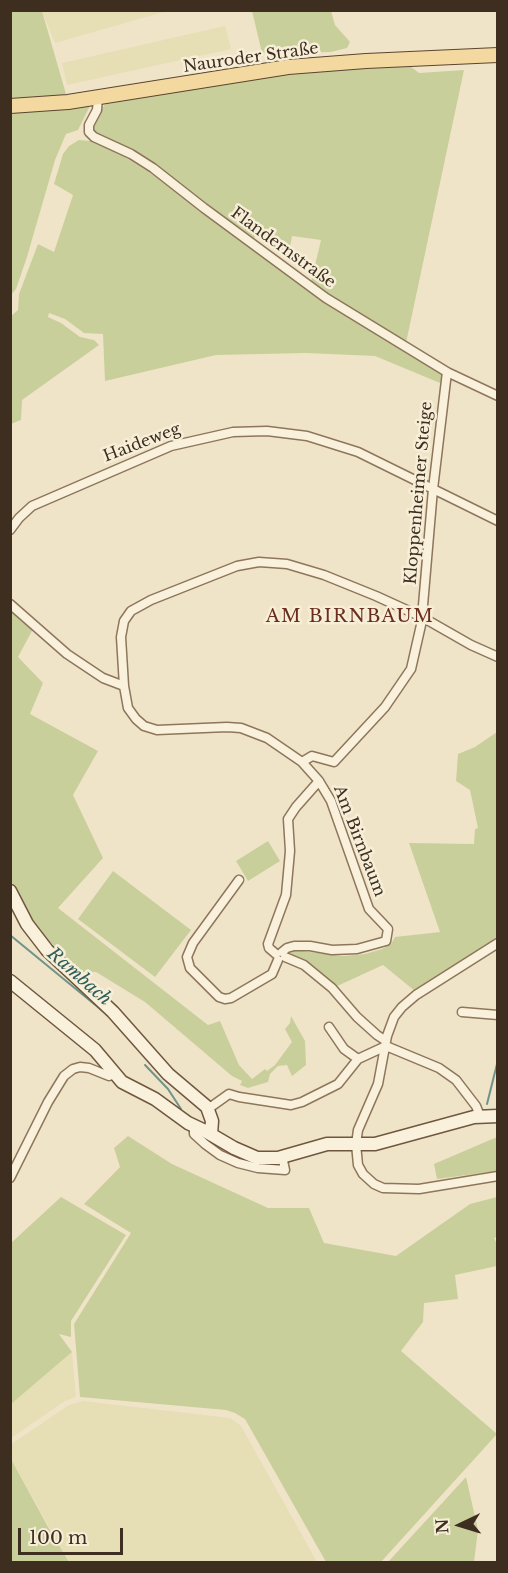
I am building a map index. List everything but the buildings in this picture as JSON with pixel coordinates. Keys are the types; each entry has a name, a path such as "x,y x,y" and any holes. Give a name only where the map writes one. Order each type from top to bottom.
{"main road":[{"name":"Nauroder Straße","path":"10,105 59,103 98,98 288,67 357,61 498,55"},
{"path":"10,891 27,924 39,941 123,1022 168,1074 208,1109 212,1121 211,1134"},
{"path":"10,981 95,1050 114,1074 126,1084 154,1099 194,1126 257,1158 268,1159 282,1156 321,1144 375,1144 480,1116 498,1116"}],"street":[{"name":"Flandernstraße","path":"98,98 97,110 89,125 89,132 94,137 131,154 326,298 447,372 498,396"},
{"name":"Kloppenheimer Steige","path":"302,762 312,756 334,762 385,707 411,669 422,621 433,489 447,372"},
{"name":"Haideweg","path":"10,530 32,506 48,497 171,446 233,432 267,431 307,436 358,452 498,521"},
{"name":"Am Birnbaum","path":"280,956 287,948 294,946 310,946 332,951 357,949 386,941 388,934 386,926 369,909 331,801 319,781 302,762 267,738 241,728 157,730 144,726 136,719 128,708 124,686 122,637 124,621 131,611 151,600 237,566 259,562 287,564 324,575 498,657"},
{"path":"10,604 67,654 103,678 124,686"},
{"path":"319,781 288,819 290,851 286,895 268,944 269,948 280,956 304,965 323,980 386,1044 440,1068 456,1080 476,1106 480,1116"},
{"path":"239,880 193,943 187,957 190,968 219,997 225,999 231,998 272,974 280,956"},
{"path":"498,943 407,1003 394,1017 378,1084 358,1130 356,1144 358,1165 363,1174 374,1184 383,1188 419,1189 498,1176"},
{"path":"462,1012 498,1015"},
{"path":"329,1027 344,1049 358,1059"},
{"path":"208,1109 229,1094 291,1105 302,1102 338,1084 358,1059 386,1044"},
{"path":"10,1178 48,1102 67,1073 83,1067 109,1076 114,1074"},
{"path":"194,1126 194,1134 205,1144 220,1155 238,1163 258,1168 285,1170 282,1156"}],"shaded area":[{"path":"42,11 167,11 55,43"},
{"path":"225,26 231,49 67,85 62,63"},
{"path":"72,1352 76,1397 65,1401 11,1438 10,1404"},
{"path":"83,1401 230,1418 241,1426 317,1562 69,1562 11,1459 10,1445 69,1405"}],"green space":[{"path":"10,11 42,11 66,94 11,98"},
{"path":"252,11 331,11 335,25 350,42 347,48 331,52 262,53"},
{"path":"410,66 419,73 464,70 406,343 311,282 321,240 292,236 290,247 285,245 282,254 255,236 254,239 137,152 98,134 93,129 93,124 105,104 290,73"},
{"path":"90,106 78,130 66,134 55,160 27,257 16,289 11,295 10,111"},
{"path":"79,140 90,141 123,156 155,176 443,373 440,383 375,356 306,353 216,355 105,381 103,334 84,333 65,319 49,313 48,317 61,323 80,337 94,340 99,345 22,400 21,420 11,424 10,317 18,310 19,294 38,244 54,252 73,195 54,184 63,154 69,146"},
{"path":"11,609 33,629 18,657 43,683 30,714 98,751 73,795 103,858 58,908 208,1025 220,1021 239,1065 252,1079 275,1065 292,1042 285,1029 290,1023 291,1016 305,1041 306,1065 292,1076 287,1065 278,1066 270,1074 268,1082 248,1088 240,1085 242,1081 232,1076 145,1002 96,972 82,972 45,937 24,908 11,880"},
{"path":"497,732 497,937 415,991 383,965 333,988 290,956 293,950 343,956 365,954 391,944 395,937 440,932 409,843 474,844 475,829 478,828 470,790 456,781 458,754 475,747"},
{"path":"268,841 280,861 248,881 236,861"},
{"path":"113,871 191,930 155,977 78,919"},
{"path":"128,1136 172,1164 268,1208 309,1208 324,1243 396,1256 470,1204 497,1197 497,1237 494,1238 497,1244 497,1266 455,1275 458,1299 424,1303 423,1322 401,1351 497,1434 381,1562 326,1562 245,1419 235,1413 226,1410 80,1397 74,1324 131,1233 84,1204 120,1167 114,1148"},
{"path":"497,1137 497,1171 437,1179 434,1164"},
{"path":"61,1197 126,1235 71,1321 71,1337 59,1334 72,1352 11,1404 11,1243"},
{"path":"11,1459 47,1525 69,1562 11,1562"},
{"path":"466,1477 478,1530 474,1562 388,1562"}],"waterway":[{"name":"Rambach","path":"10,935 110,1017"},
{"name":"Rambach","path":"487,1104 498,1060"},
{"name":"Rambach","path":"145,1065 168,1089 181,1109"}],"district":[{"name":"AM BIRNBAUM","path":"350,617"}]}
